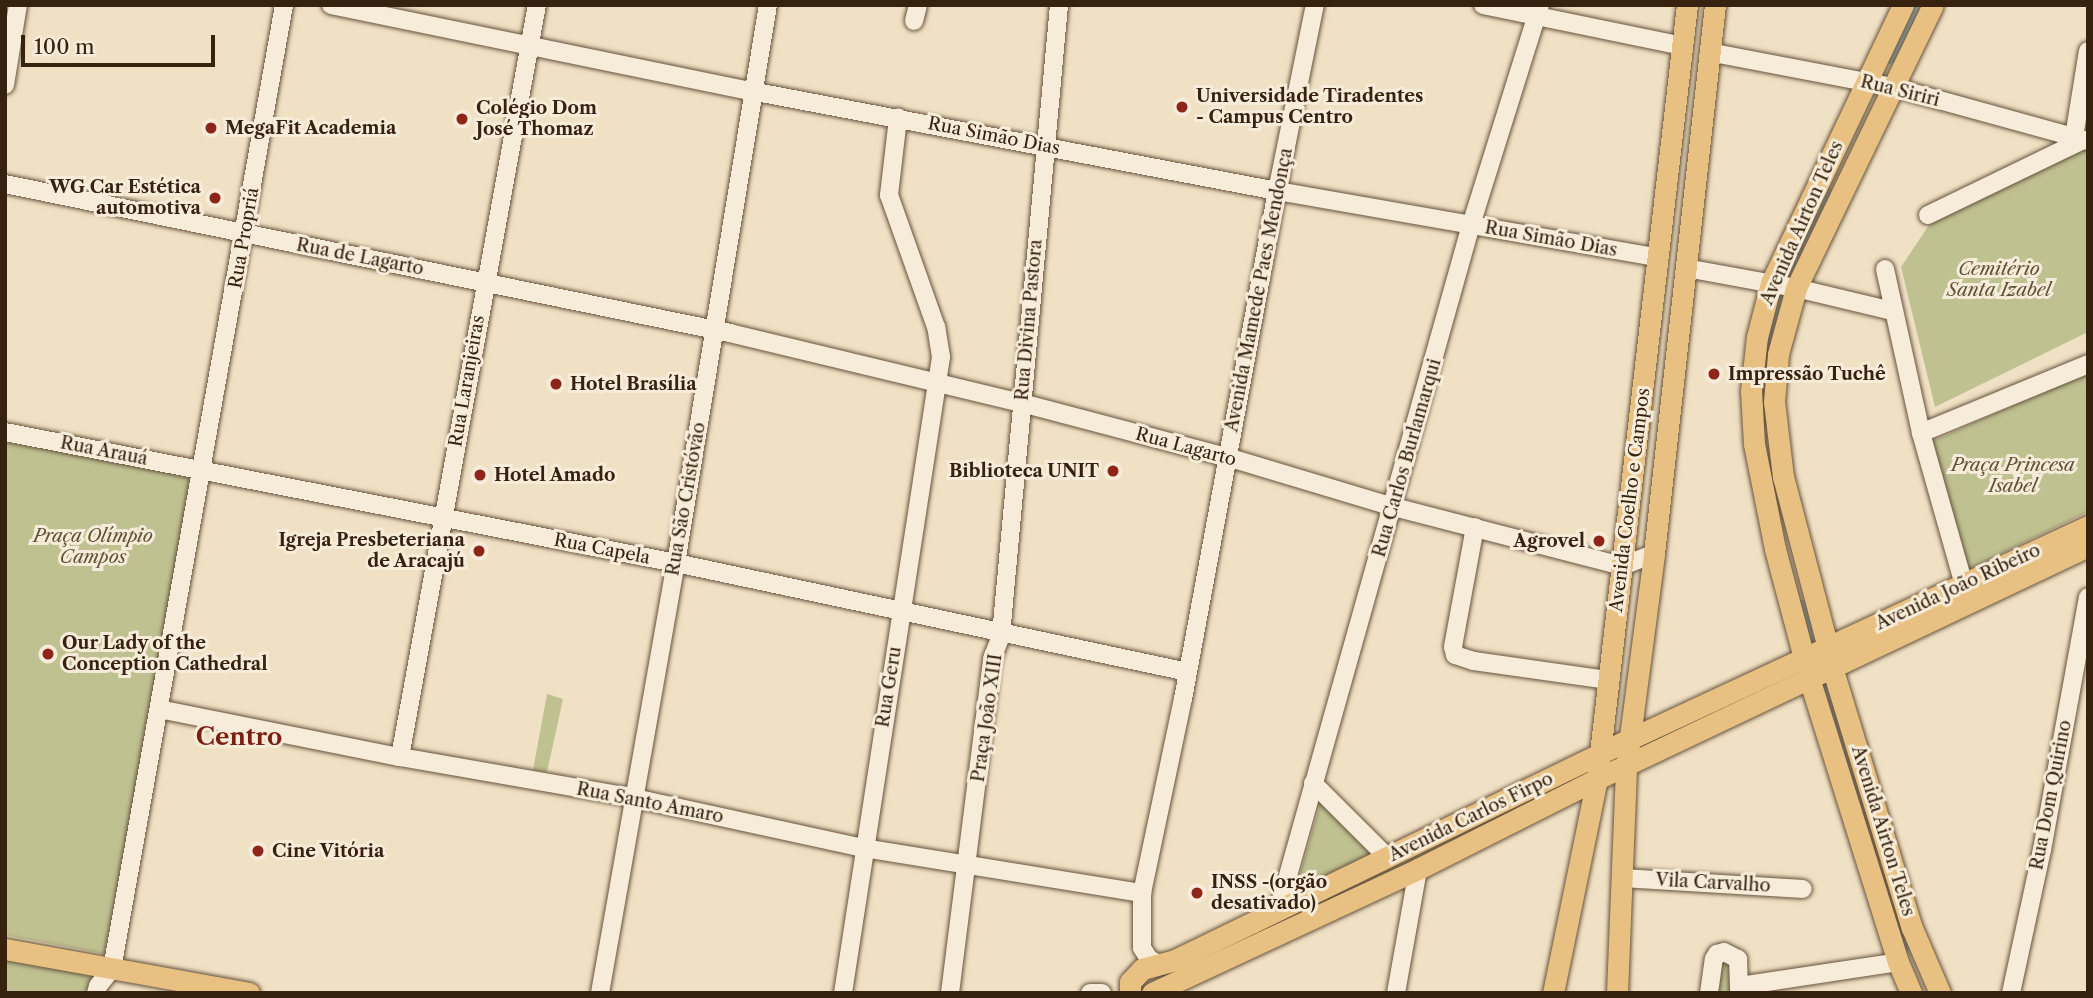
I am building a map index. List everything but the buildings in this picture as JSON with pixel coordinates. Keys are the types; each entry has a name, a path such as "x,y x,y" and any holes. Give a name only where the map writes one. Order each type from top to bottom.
{"main road":[{"name":"Avenida Coelho e Campos","path":"1553,993 1597,779 1687,5"},
{"name":"Avenida Coelho e Campos","path":"1617,993 1626,767 1654,554 1715,5"},
{"name":"Avenida Airton Teles","path":"1902,5 1879,85 1795,288 1778,354 1775,427 1819,663 1898,962 1911,993"},
{"name":"Avenida Airton Teles","path":"1933,5 1879,85 1773,283 1757,337 1751,391 1752,420 1775,549 1819,663 1912,928 1940,993"},
{"name":"Avenida João Ribeiro","path":"1819,663 1966,593 2088,526"},
{"name":"Avenida João Ribeiro","path":"1966,593 2088,546"},
{"name":"Avenida Carlos Firpo","path":"1130,993 1130,982 1142,969 1149,955 1175,960 1630,740 1819,663"},
{"name":"Avenida Carlos Firpo","path":"1152,993 1191,983 1597,779 1626,767 1819,663"},
{"path":"5,949 248,993"}],"street":[{"path":"5,85 18,5"},
{"name":"Rua Propriá","path":"202,471 284,5"},
{"name":"Rua Simão Dias","path":"331,5 529,48 751,91 1277,191 1659,258"},
{"name":"Rua Laranjeiras","path":"400,757 537,5"},
{"name":"Rua São Cristóvão","path":"600,993 676,564 751,91 768,5"},
{"name":"Rua Divina Pastora","path":"1001,635 1059,5"},
{"name":"Avenida Mamede Paes Mendonça","path":"1142,893 1183,699 1277,191 1315,5"},
{"path":"1483,5 1538,11 1682,46"},
{"name":"Rua Carlos Burlamarqui","path":"1278,911 1394,507 1471,225 1538,11"},
{"path":"1928,215 2082,139 2088,51"},
{"name":"Rua Siriri","path":"1709,52 1879,85 2082,139"},
{"name":"Rua Geru","path":"843,993 937,382 940,342 889,195 898,118"},
{"name":"Rua de Lagarto","path":"5,184 715,329"},
{"path":"1686,268 1773,283 1892,311"},
{"path":"1885,269 1892,311 1921,433 1966,593"},
{"name":"Rua Lagarto","path":"715,329 1022,403 1227,457 1394,507 1622,566"},
{"path":"1921,433 2088,364"},
{"name":"Rua Arauá","path":"5,432 202,471"},
{"path":"96,993 97,986 112,969 202,471"},
{"name":"Rua Capela","path":"202,471 901,610 1001,635"},
{"path":"1475,527 1453,647 1455,655 1474,661 1607,680"},
{"path":"1622,566 1654,554"},
{"name":"Rua Dom Quirino","path":"2011,993 2042,850 2088,597"},
{"name":"Praça João XIII","path":"950,993 992,659 1001,635 1188,672"},
{"name":"Rua Santo Amaro","path":"159,709 400,757 634,798 864,848 1142,893"},
{"path":"1313,783 1388,858"},
{"path":"1396,993 1418,869"},
{"name":"Vila Carvalho","path":"1623,878 1803,889"},
{"path":"1142,893 1149,955"},
{"path":"1709,993 1713,963 1720,953 1729,953 1738,959 1740,989 1898,962"},
{"path":"1090,993 1102,993"}],"green space":[{"name":"Cemitério Santa Izabel","path":"2088,147 2088,332 1935,407 1901,267 1935,216"},
{"name":"Praça Princesa Isabel","path":"2088,373 2088,512 1969,569 1930,442"},
{"name":"Praça Olímpio Campos","path":"5,442 195,475 105,954 5,935"},
{"path":"547,694 563,699 547,772 533,770"},
{"path":"1321,801 1376,855 1296,888"},
{"path":"5,956 92,971 88,993 5,993"},
{"path":"1717,958 1736,959 1733,993 1714,993"}],"waterway":[{"path":"1889,57 1915,5"},
{"path":"1762,420 1762,367 1780,299 1825,192"},
{"path":"1801,607 1904,946"}],"place":[{"name":"Universidade Tiradentes - Campus Centro","path":"1182,107"},
{"name":"Colégio Dom José Thomaz","path":"462,119"},
{"name":"MegaFit Academia","path":"211,128"},
{"name":"WG Car Estética automotiva","path":"215,198"},
{"name":"Impressão Tuchê","path":"1714,374"},
{"name":"Hotel Brasília","path":"556,384"},
{"name":"Biblioteca UNIT","path":"1113,471"},
{"name":"Hotel Amado","path":"480,475"},
{"name":"Agrovel","path":"1599,541"},
{"name":"Igreja Presbeteriana de Aracajú","path":"479,551"},
{"name":"Our Lady of the Conception Cathedral","path":"48,654"},
{"name":"Cine Vitória","path":"258,851"},
{"name":"INSS -(orgão desativado)","path":"1197,893"}],"district":[{"name":"Centro","path":"239,737"}]}
